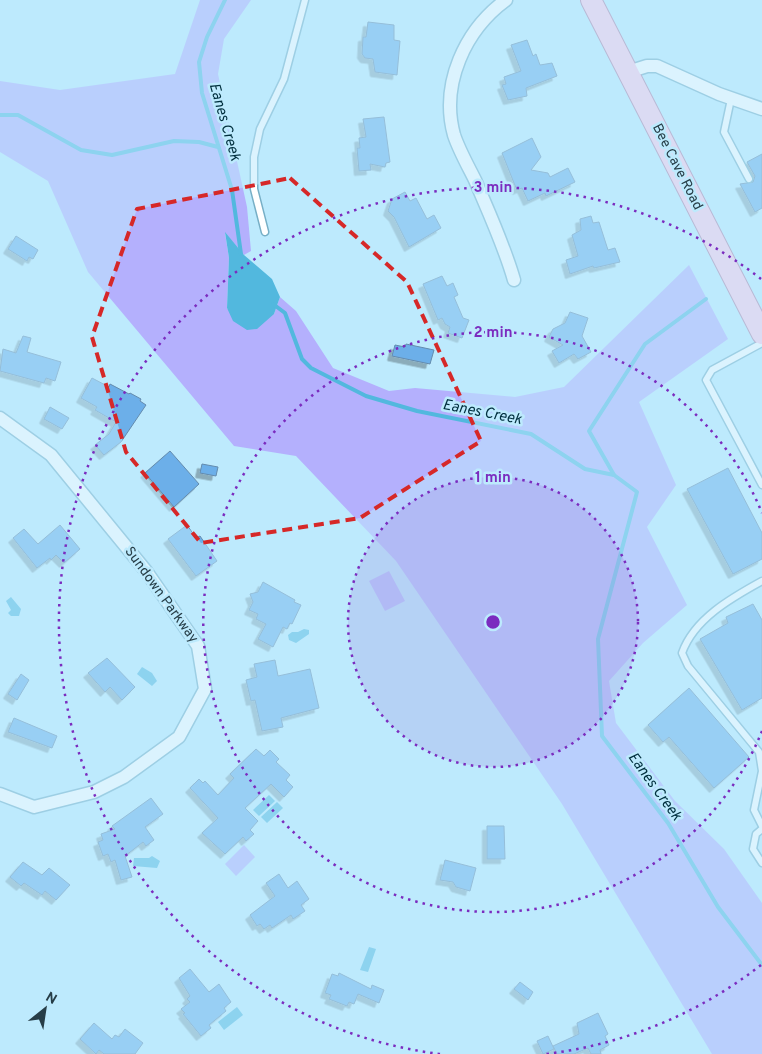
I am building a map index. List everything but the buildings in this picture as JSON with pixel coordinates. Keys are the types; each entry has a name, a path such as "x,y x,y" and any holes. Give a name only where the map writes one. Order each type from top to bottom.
{"main road":[{"name":"Bee Cave Road","path":"591,0 762,334"}],"street":[{"path":"506,0 484,19 472,35 455,74 450,104 455,136 503,244 514,280"},
{"path":"628,72 647,66 658,66 731,99 762,109"},
{"name":"Sundown Parkway","path":"0,418 51,455 146,571 198,646 205,689 179,737 124,777 102,789 64,801 34,807 0,794"}],"lane":[{"path":"265,232 254,188 254,158 260,128 284,79 305,0"},
{"path":"731,99 724,132 748,180"},
{"path":"762,343 712,370 706,380 762,485"},
{"path":"762,581 713,612 688,637 682,653 688,666 759,752 762,771 754,810 762,827 756,834 752,848 762,863"}],"highlighted area":[{"path":"290,178 407,282 481,441 360,518 201,543 126,452 92,337 137,209"}],"shaded area":[{"path":"200,0 251,0 224,39 218,74 247,207 251,251 244,255 225,233 229,258 227,309 274,314 280,297 296,311 333,368 389,391 415,388 515,397 564,387 689,265 728,339 639,402 676,485 647,527 687,605 643,643 609,681 616,723 675,801 724,849 762,903 762,1054 712,1054 562,804 396,561 296,456 234,446 88,272 48,181 0,152 0,81 60,90 175,74"},
{"path":"389,571 405,601 385,611 369,581"},
{"path":"244,845 255,857 236,876 225,864"}],"water":[{"path":"225,232 244,255 272,279 280,297 274,314 257,329 247,330 233,321 227,308 229,258"},
{"path":"11,597 21,609 19,616 11,616 8,613 11,610 6,601"},
{"path":"304,629 309,630 309,634 296,643 289,640 288,635 292,632"},
{"path":"142,667 152,673 157,681 152,686 137,674"},
{"path":"269,795 275,801 259,816 253,810"},
{"path":"277,802 283,808 267,823 261,817"},
{"path":"152,856 160,861 157,868 133,866 134,858 149,858"},
{"path":"369,947 376,949 368,972 360,970"},
{"path":"237,1007 243,1015 224,1030 218,1022"}],"waterway":[{"name":"Eanes Creek","path":"225,0 207,37 199,62 202,93 232,190 241,254"},
{"path":"0,115 18,115 81,150 112,155 174,141 199,142 218,147"},
{"path":"614,475 589,431 645,344 706,299"},
{"name":"Eanes Creek","path":"273,304 285,313 302,359 311,368 366,396 417,411 531,434 585,469 614,475 637,492 598,639 602,736 668,823 718,907 762,965"}]}
